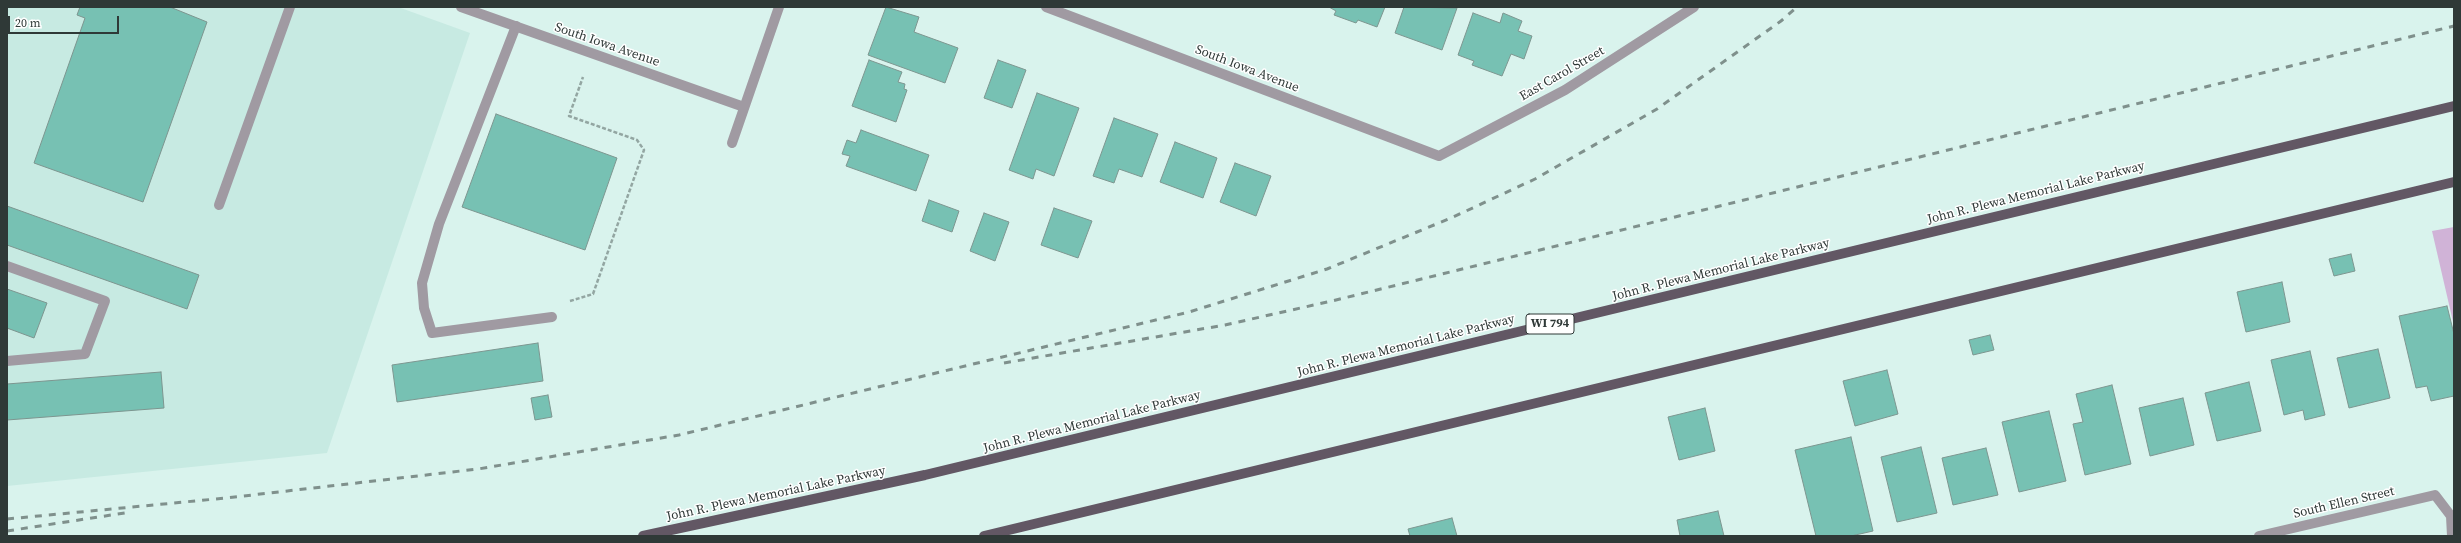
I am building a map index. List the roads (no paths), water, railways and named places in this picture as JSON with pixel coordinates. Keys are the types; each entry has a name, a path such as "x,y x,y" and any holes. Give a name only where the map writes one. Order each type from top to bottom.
{"main road":[{"name":"John R. Plewa Memorial Lake Parkway","path":"643,536 925,475 2454,106"},
{"path":"984,536 2454,182"}],"street":[{"path":"219,205 290,7"},
{"name":"South Iowa Avenue","path":"461,7 744,107"},
{"path":"732,143 779,7"},
{"name":"South Iowa Avenue","path":"1046,7 1438,156"},
{"name":"East Carol Street","path":"1438,156 1565,90 1694,7"},
{"path":"516,26 439,224 422,283 424,308 432,334 552,317"},
{"path":"7,266 105,301 85,354 7,361"},
{"name":"South Ellen Street","path":"2259,536 2435,495 2451,516 2452,536"}],"railway":[{"path":"7,519 226,498 478,469 679,435 1189,312 1327,269 1451,218 1535,179 1657,109 1781,21 1797,7"},
{"path":"1004,363 1225,325 1336,300 2454,26"},
{"path":"7,531 131,512"}]}
